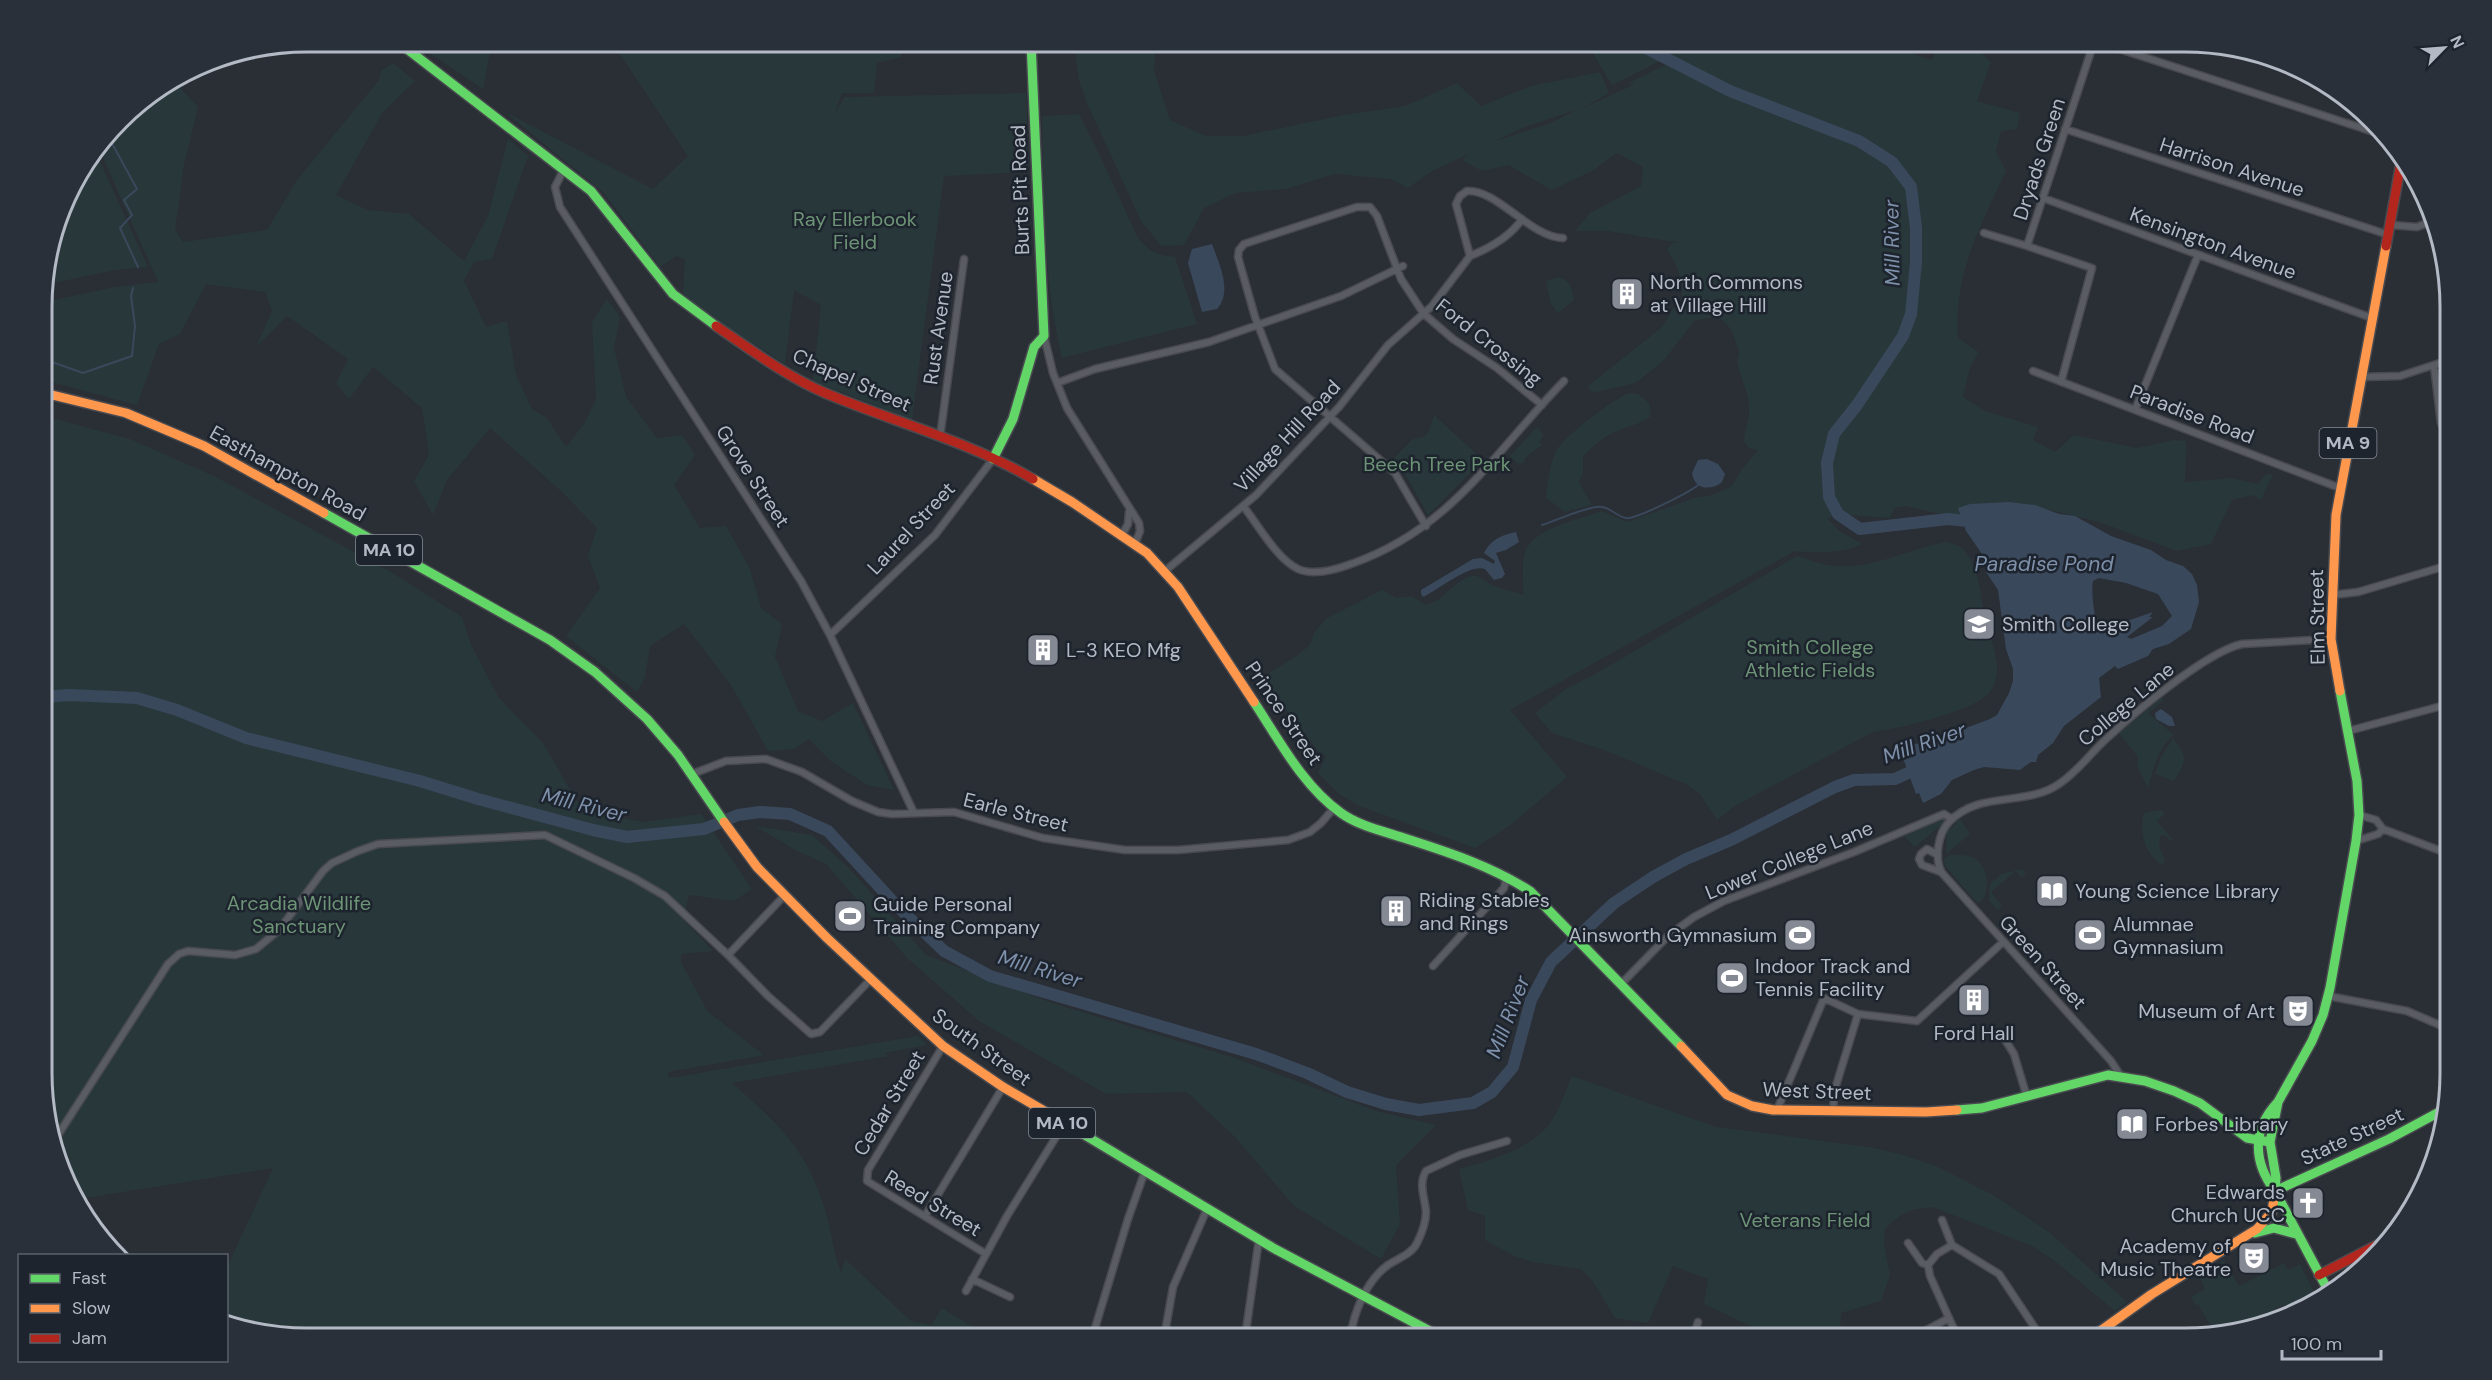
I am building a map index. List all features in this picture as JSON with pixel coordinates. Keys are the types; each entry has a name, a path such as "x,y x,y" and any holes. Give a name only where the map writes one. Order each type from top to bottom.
{"main road":[{"name":"Chapel Street","path":"411,52 564,169 597,198 661,281 692,310 807,385 993,459 1047,487 1135,544 1165,571"},
{"name":"Burts Pit Road","path":"1032,52 1044,336"},
{"name":"Elm Street","path":"2257,1141 2263,1122 2278,1102 2317,1031 2328,996 2356,841 2359,815 2357,781 2331,639 2332,595 2340,488 2400,171"},
{"name":"Laurel Street","path":"993,459 1013,419 1034,347 1044,336"},
{"name":"Easthampton Road","path":"52,395 126,413 204,446 550,640 595,672 636,708 661,734 692,774"},
{"name":"Prince Street","path":"1165,571 1297,767 1317,791 1335,807 1362,824 1405,838"},
{"name":"South Street","path":"692,774 751,861 784,896 943,1046 1003,1087 1064,1124 1206,1209 1414,1328"},
{"name":"West Street","path":"1405,838 1468,859 1507,876 1530,891 1599,959 1727,1095 1752,1106 1777,1110 1961,1110 2002,1105 2099,1076 2120,1075 2174,1090 2200,1103 2247,1138 2270,1142"},
{"name":"Elm Street","path":"2270,1142 2278,1102"},
{"name":"State Street","path":"2275,1191 2389,1139 2436,1114"},
{"name":"MA 9","path":"2257,1141 2261,1170 2266,1182 2275,1191"},
{"path":"2105,1328 2152,1294 2247,1236 2270,1216 2276,1178 2270,1142"},
{"path":"2275,1191 2325,1286"},
{"path":"2247,1236 2274,1228 2296,1234"},
{"path":"2319,1275 2368,1250"}],"street":[{"name":"Dryads Green","path":"2061,382 2092,268 2027,246 2092,52"},
{"path":"2127,52 2368,130"},
{"name":"Harrison Avenue","path":"2065,129 2390,230 2425,223"},
{"name":"Grove Street","path":"564,169 555,187 560,207 778,544 830,635 914,813"},
{"path":"1522,219 1515,230 1491,246 1470,255 1456,204 1460,196 1467,191 1482,192 1550,236 1563,238"},
{"name":"Kensington Avenue","path":"2043,198 2372,318"},
{"name":"Ford Crossing","path":"1257,324 1238,257 1239,250 1244,244 1357,207 1370,207 1377,216 1396,270 1424,314 1453,339 1497,368 1542,405"},
{"path":"1984,233 2027,246"},
{"name":"Village Hill Road","path":"1165,571 1244,507 1331,416 1388,345 1442,296 1470,255"},
{"path":"2135,410 2198,255"},
{"name":"Rust Avenue","path":"940,437 964,259"},
{"path":"1057,384 1095,369 1209,342 1341,296 1403,266"},
{"path":"1257,324 1275,369 1395,473 1426,526"},
{"path":"1044,336 1057,384 1072,416 1129,511 1139,523 1140,531 1135,544"},
{"path":"2361,377 2400,376 2440,364"},
{"path":"2434,366 2440,415"},
{"name":"Paradise Road","path":"2033,371 2340,488"},
{"path":"1244,507 1292,566 1309,572 1323,572 1366,559 1390,549 1426,526 1467,489 1564,381"},
{"name":"Laurel Street","path":"830,635 935,535 993,459"},
{"path":"1122,535 1128,524 1129,511"},
{"path":"2332,595 2358,592 2440,568"},
{"name":"College Lane","path":"1952,819 1974,805 1998,799 2038,794 2056,787 2136,714 2201,664 2228,648 2242,644 2331,639"},
{"path":"2347,732 2440,707"},
{"name":"Earle Street","path":"692,774 726,761 766,759 802,772 866,808 892,814 954,813 1067,843 1149,851 1288,840 1310,832 1335,807"},
{"name":"Lower College Lane","path":"1622,983 1674,931 1724,901 1854,852 1944,813 1952,819"},
{"path":"2359,815 2376,820 2383,829 2440,850"},
{"path":"1941,872 1938,855 1942,832 1952,819"},
{"path":"2356,841 2378,834 2383,829"},
{"path":"60,1132 168,964 179,954 188,951 235,956 256,949 279,930 310,886 332,863 378,844 545,835 634,878 665,896 768,996 811,1034 820,1032 871,979"},
{"name":"Green Street","path":"1938,855 1928,849 1920,854 1919,859 1922,865 1941,872 2110,1060 2120,1075"},
{"path":"1432,966 1504,888 1507,876"},
{"path":"728,955 784,896"},
{"path":"1777,1110 1824,998 1858,1014 1917,1021 2003,942"},
{"path":"2328,996 2407,1011 2440,1025"},
{"path":"1833,1110 1835,1089 1858,1014"},
{"path":"2004,1038 2014,1054 2027,1097"},
{"name":"Cedar Street","path":"866,1178 868,1170 943,1046"},
{"path":"925,1216 1003,1087"},
{"path":"966,1291 1064,1124"},
{"path":"1352,1328 1357,1306 1379,1273 1410,1251 1418,1242 1425,1222 1422,1180 1426,1171 1460,1155 1507,1141"},
{"path":"1095,1328 1145,1171"},
{"name":"Reed Street","path":"866,1178 876,1188 986,1254"},
{"path":"1166,1328 1173,1287 1206,1209"},
{"path":"1942,1220 1952,1245 1999,1274 2034,1328"},
{"path":"1246,1328 1259,1239"},
{"path":"1908,1243 1922,1263 1928,1265"},
{"path":"1928,1265 1942,1250 1952,1245"},
{"path":"1928,1265 1930,1276 1954,1328"},
{"path":"972,1279 1010,1297"},
{"path":"1930,1328 1949,1318"},
{"path":"1696,1328 1698,1322"}],"green space":[{"path":"428,52 490,52 483,89"},
{"name":"Ray Ellerbook Field","path":"619,52 901,52 901,57 877,63 874,93 842,93 834,115 844,97 1026,93 1029,172 944,176 912,420 813,381 821,305 794,290 785,364 691,304 683,295 685,259 676,256 660,267 603,192 505,112 653,189 688,156"},
{"path":"1075,52 1155,52 1154,70 1170,120 1206,136 1244,136 1343,115 1405,106 1457,83 1481,106 1531,86 1600,72 1609,93 1581,109 1633,85 1629,83 1673,61 1666,58 1612,85 1592,52 1907,52 1932,60 1936,52 1980,52 1991,62 1977,101 2020,113 2017,129 2001,131 1996,151 2006,171 1978,232 1964,272 1958,315 1958,338 1979,352 1970,367 1963,397 1985,411 2038,427 2033,440 2055,452 2074,435 2137,448 2174,440 2186,441 2185,482 2232,478 2258,484 2266,474 2273,475 2261,500 2252,495 2232,500 2211,544 2177,551 2099,522 2021,503 2004,529 1906,506 1895,508 1890,518 1851,515 1827,518 1838,530 1862,544 1837,551 1795,551 1510,710 1567,777 1512,824 1475,848 1359,806 1339,794 1318,773 1326,756 1318,751 1267,685 1266,675 1310,645 1314,633 1327,618 1382,590 1396,598 1411,596 1426,605 1438,599 1462,580 1474,576 1492,585 1523,595 1525,552 1537,537 1547,531 1602,511 1627,522 1694,498 1712,495 1732,486 1742,469 1758,450 1749,448 1744,442 1749,418 1749,403 1737,362 1739,351 1731,329 1719,317 1695,320 1664,360 1636,383 1597,392 1590,391 1588,386 1662,327 1674,307 1680,308 1681,301 1682,286 1678,271 1667,250 1672,243 1681,243 1608,231 1575,231 1590,213 1641,186 1643,167 1617,153 1594,170 1552,190 1508,165 1482,171 1462,160 1469,154 1432,171 1408,188 1391,179 1334,174 1286,189 1236,193 1204,208 1184,245 1161,246 1141,221 1087,103 1079,80","holes":["1578,109 1551,123 1495,141 1520,129"]},
{"path":"393,63 415,81 383,112 336,195 368,210 409,214 464,261 488,216 508,139 528,156 492,259 474,262 464,281 486,327 507,321 516,375 532,409 547,418 566,447 584,424 596,399 592,322 607,299 620,317 614,347 626,397 657,438 682,435 695,455 674,485 700,528 726,526 750,569 761,608 782,624 775,657 798,711 822,721 853,703 894,790 867,785 832,762 809,739 794,749 768,751 731,685 684,624 650,646 645,678 637,692 566,636 600,588 588,556 597,528 560,490 490,428 447,480 433,515 414,481 429,455 422,408 373,367 349,399 336,383 348,359 287,316 256,347 272,311 265,292 206,284 180,334 159,344 137,405 52,382 52,300 115,287 158,282 102,156 127,127 152,105 180,87 198,107 184,165 175,230 183,242 267,230 297,180 379,80 381,71"},
{"path":"1079,114 1138,238 1150,250 1161,255 1175,257 1197,324 1062,358 1048,268 1042,116"},
{"path":"99,160 148,267 115,270 54,283 57,258 66,226 79,195"},
{"path":"1558,277 1568,283 1574,300 1558,313 1551,304 1546,281"},
{"path":"1629,393 1638,394 1649,403 1651,416 1607,436 1586,453 1583,457 1583,473 1579,482 1592,505 1565,512 1546,498 1550,467 1556,451 1569,436 1590,419 1612,402"},
{"name":"Beech Tree Park","path":"1434,415 1483,460 1428,515 1406,476 1392,460 1413,439 1423,437 1429,431"},
{"name":"Arcadia Wildlife Sanctuary","path":"52,418 130,439 216,477 391,572 462,617 471,645 499,698 543,743 582,810 643,822 701,814 752,889 734,901 689,895 683,919 713,951 681,954 681,962 708,1012 764,1055 668,1072 669,1078 918,1036 927,1045 884,1053 889,1056 732,1083 787,1137 808,1167 824,1206 841,1273 845,1259 911,1321 931,1325 942,1308 974,1328 308,1328 258,1323 228,1315 228,1265 273,1168 86,1198 72,1170 61,1138 57,1122 52,1072"},
{"path":"1537,427 1544,435 1539,443 1543,444 1525,458 1524,463 1516,463 1510,456"},
{"name":"Smith College Athletic Fields","path":"1946,542 1963,549 1969,556 1976,573 1997,665 1997,675 1991,691 1981,700 1952,712 1916,723 1873,732 1735,806 1717,820 1700,794 1686,784 1604,750 1552,733 1535,713 1566,689 1797,556 1827,565 1851,566 1879,561"},
{"path":"2162,698 2164,700 2148,713 2174,735 2160,752 2148,788 2137,766 2138,757 2119,733"},
{"path":"2173,738 2184,759 2174,781 2155,774 2161,757"},
{"path":"2161,810 2165,814 2157,821 2173,840 2171,841 2164,835 2160,836 2159,846 2165,860 2163,865 2147,849 2142,828 2144,813"},
{"path":"1943,819 1945,822 1915,847 1904,836"},
{"path":"1960,819 1970,834 1946,854 1947,832"},
{"path":"755,826 812,835 850,869 926,955 1055,1004 1232,1057 1376,1111 1436,1125 1396,1165 1400,1224 1381,1259 1294,1206 1235,1137 1187,1092 1106,1094 979,1021 907,958 826,864 797,851"},
{"path":"1950,855 1974,858 1983,868 1987,887 1980,902 1977,903 1945,866 1944,859"},
{"path":"2022,869 2026,872 2022,878 2016,871 1991,892 2002,906 1998,910 1989,901 1990,884 2001,874"},
{"name":"Veterans Field","path":"1572,1076 1716,1127 1869,1147 1936,1166 1993,1195 2049,1232 2127,1302 2115,1311 2056,1262 2034,1247 1933,1207 1907,1212 1885,1229 1884,1243 1890,1275 1881,1301 1841,1313 1840,1328 1755,1328 1704,1304 1708,1279 1673,1266 1648,1323 1615,1318 1592,1280 1581,1269 1533,1262 1514,1256 1485,1240 1485,1216 1468,1210 1459,1169 1521,1147 1542,1132 1557,1112"},
{"path":"2224,1260 2239,1286 2284,1263 2288,1270 2300,1264 2314,1292 2266,1314 2234,1323 2211,1326 2198,1304 2195,1305 2191,1297 2205,1289 2199,1276"}],"water":[{"path":"1212,244 1223,277 1224,294 1217,309 1202,312 1188,263 1192,249"},
{"path":"1707,459 1718,464 1725,474 1722,482 1708,488 1699,486 1693,479 1692,473 1698,460"},
{"name":"Paradise Pond","path":"2009,502 2035,505 2059,514 2075,516 2111,536 2151,550 2166,560 2183,566 2192,574 2197,585 2199,602 2191,629 2169,644 2153,649 2148,656 2118,669 2115,666 2099,678 2101,697 2064,726 2053,743 2038,755 2036,762 2031,762 2020,770 1984,767 1974,770 1952,780 1941,794 1923,803 1919,793 1916,794 1899,747 1931,741 1997,715 2013,681 2013,669 2006,649 1998,590 1986,572 1982,554 1966,531 1958,508 1970,504","holes":["2099,578 2126,583 2158,594 2172,616 2162,626 2131,639 2127,637 2153,617 2149,617 2153,612 2101,630 2094,607 2093,581"]},
{"path":"1516,532 1519,542 1496,553 1505,574 1502,578 1494,580 1485,569 1479,568 1463,573 1423,597 1421,590 1473,559 1482,558 1494,564 1495,561 1484,553 1487,548 1497,538"},
{"path":"2161,709 2172,717 2175,726 2169,726 2156,719 2155,713"}],"waterway":[{"name":"Mill River","path":"1654,52 1730,91 1859,141 1892,162 1911,187 1916,228 1916,262 1911,314 1903,336 1857,405 1834,434 1827,463 1829,497 1838,514 1860,529 1948,519 1976,522"},
{"path":"112,144 137,189 124,200 132,215 120,228 138,267"},
{"path":"52,362 83,373 132,356 135,326 131,296 133,288"},
{"path":"1542,525 1596,507 1605,508 1626,518 1640,515 1698,485"},
{"name":"Mill River","path":"52,696 137,698 177,710 246,738 420,781 478,799 627,837 704,829 738,815 760,812 790,814 828,831 897,906 944,951 990,976 1256,1054 1307,1073 1347,1092 1386,1104 1419,1110 1473,1103 1492,1092 1513,1067 1531,1000 1551,962 1614,903 1653,877 1686,859 1731,840 1835,787 1854,780 1895,779 1923,766"}],"traffic: fast":[{"path":"411,52 591,191 673,294 716,326"},
{"path":"993,459 1013,419 1034,347 1044,336 1031,52"},
{"path":"324,513 550,640 595,672 647,719 678,755 724,822"},
{"path":"2275,1191 2276,1178 2270,1142 2278,1102 2312,1041 2323,1015 2330,988 2356,841 2359,815 2357,781 2340,691"},
{"path":"1254,702 1303,776 1327,802 1355,821 1469,860 1530,891 1681,1046"},
{"path":"1957,1110 1982,1108 2108,1075 2145,1081 2174,1091 2200,1103 2247,1138 2270,1142"},
{"path":"2277,1103 2263,1124 2258,1146 2259,1158 2268,1180 2325,1285"},
{"path":"2275,1191 2389,1139 2436,1114"},
{"path":"1063,1122 1275,1249 1424,1328"},
{"path":"2255,1233 2274,1228 2296,1234"}],"traffic: slow":[{"path":"2340,691 2331,639 2336,515 2386,246"},
{"path":"52,395 126,413 204,446 324,513"},
{"path":"1033,479 1072,502 1147,553 1178,587 1254,702"},
{"path":"724,822 757,867 827,938 943,1046 1003,1087 1063,1122"},
{"path":"1681,1046 1727,1095 1752,1106 1773,1110 1926,1112 1957,1110"},
{"path":"2105,1328 2152,1294 2257,1229 2272,1212 2275,1191"}],"traffic: jam":[{"path":"2386,246 2400,171"},
{"path":"716,326 796,379 825,393 957,443 1033,479"},
{"path":"2319,1275 2368,1250"}],"place":[{"name":"North Commons at Village Hill","path":"1627,294"},
{"name":"Smith College","path":"1979,624"},
{"name":"L-3 KEO Mfg","path":"1043,650"},
{"name":"Young Science Library","path":"2052,891"},
{"name":"Riding Stables and Rings","path":"1396,911"},
{"name":"Guide Personal Training Company","path":"850,916"},
{"name":"Ainsworth Gymnasium","path":"1800,935"},
{"name":"Alumnae Gymnasium","path":"2090,935"},
{"name":"Indoor Track and Tennis Facility","path":"1732,978"},
{"name":"Ford Hall","path":"1974,1000"},
{"name":"Museum of Art","path":"2298,1011"},
{"name":"Forbes Library","path":"2132,1124"},
{"name":"Edwards Church UCC","path":"2308,1203"},
{"name":"Academy of Music Theatre","path":"2254,1258"}]}
